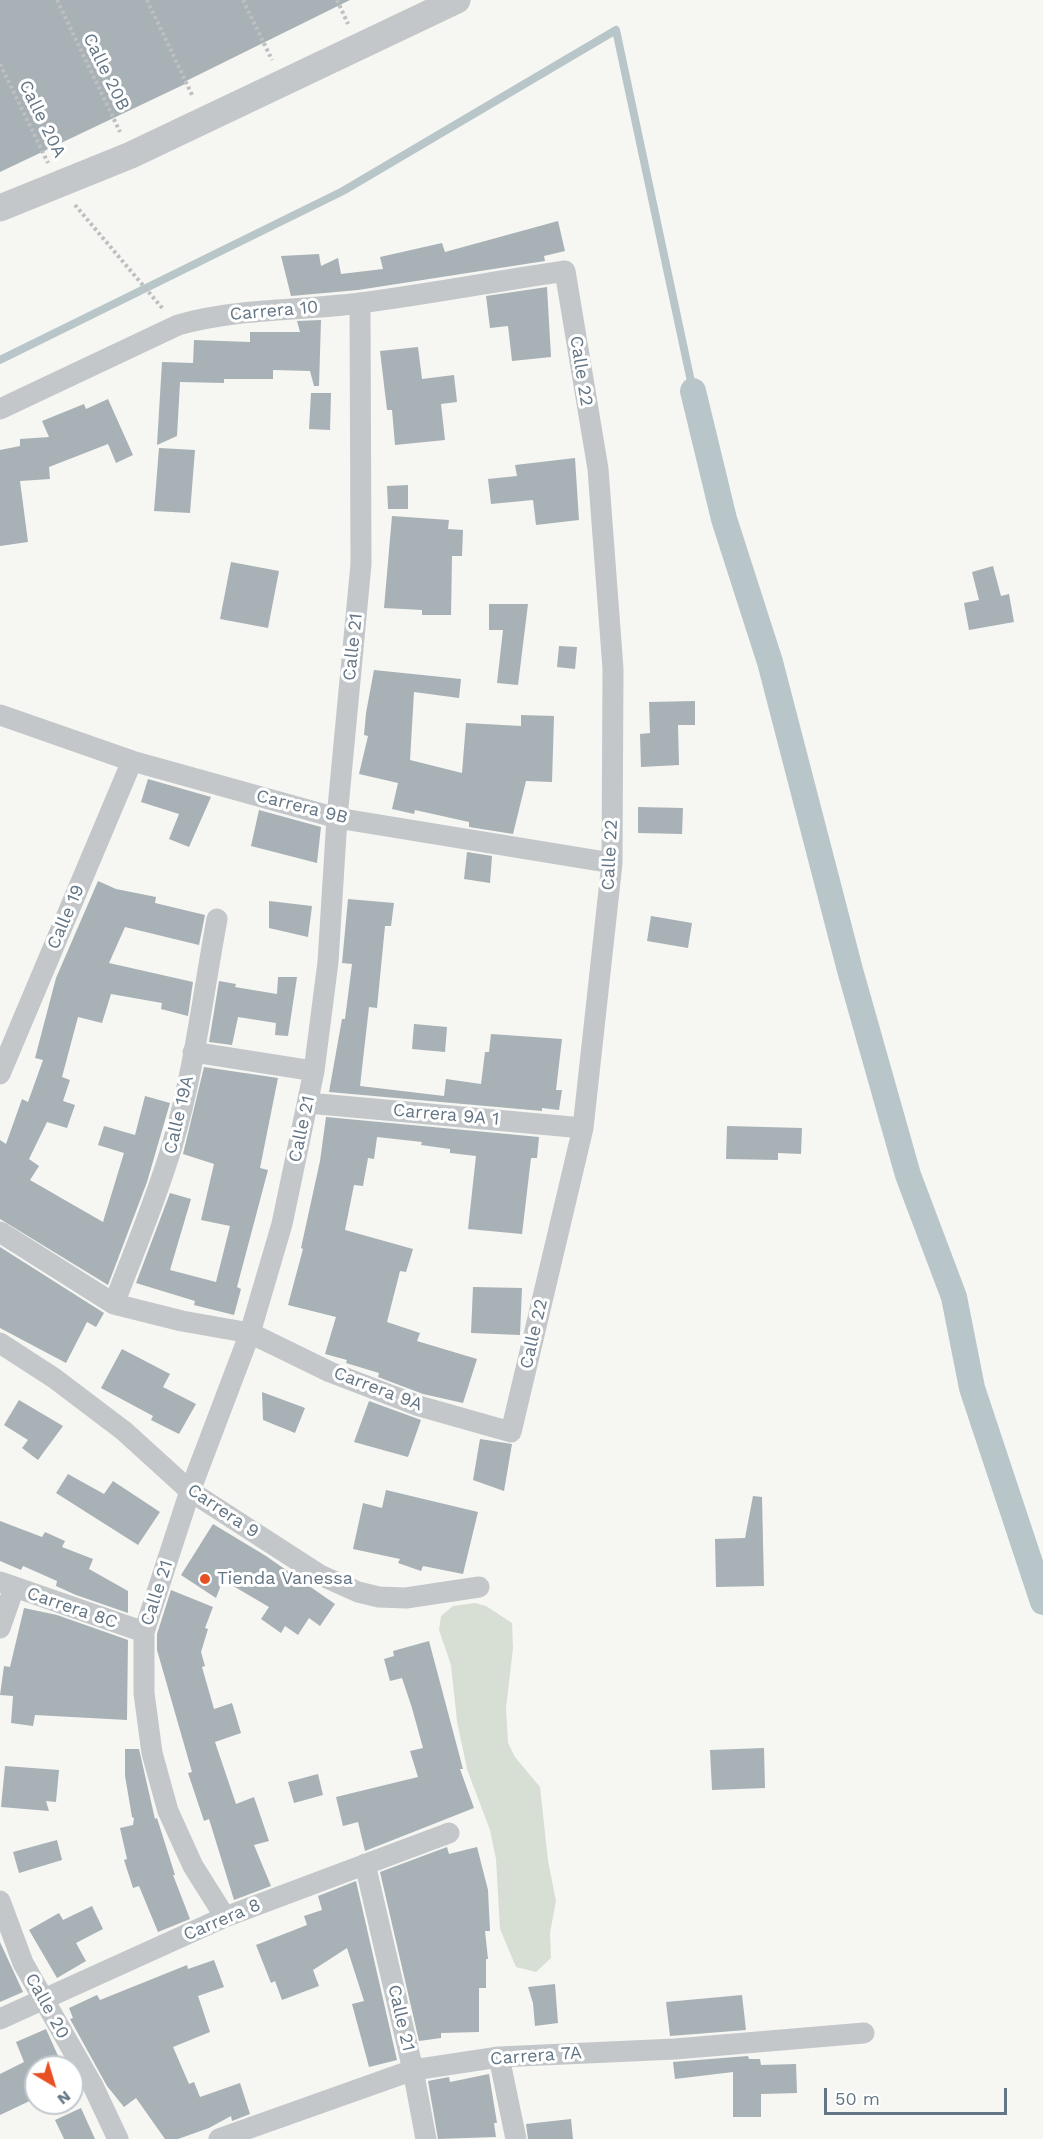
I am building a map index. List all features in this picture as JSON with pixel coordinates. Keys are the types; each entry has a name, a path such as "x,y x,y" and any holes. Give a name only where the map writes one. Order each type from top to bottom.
{"street":[{"path":"0,208 131,155 457,0"},
{"name":"Carrera 10","path":"0,409 178,325 193,321 221,315 360,303 565,271"},
{"name":"Calle 22","path":"511,1432 584,1128 612,863 613,669 598,469 565,271"},
{"name":"Calle 21","path":"225,1917 193,1866 168,1811 152,1753 144,1692 144,1632 190,1491 250,1333 282,1224 314,1071 328,962 337,818 361,564 360,303"},
{"name":"Carrera 9B","path":"0,715 132,761 337,818 612,863"},
{"name":"Calle 19","path":"0,1074 132,761"},
{"name":"Calle 19A","path":"114,1304 140,1241 173,1144 217,918"},
{"path":"192,1052 314,1071"},
{"name":"Carrera 9A 1","path":"308,1102 584,1128"},
{"path":"0,1232 114,1304"},
{"name":"Carrera 9A","path":"114,1304 182,1321 250,1333 330,1372 397,1397 511,1432"},
{"name":"Carrera 9","path":"0,1343 54,1378 124,1431 190,1491 320,1575 358,1592 379,1597 406,1598 478,1587"},
{"path":"0,1628 7,1585"},
{"name":"Carrera 8C","path":"7,1585 144,1632"},
{"name":"Carrera 8","path":"0,2019 225,1917 449,1833"},
{"name":"Calle 21","path":"365,1864 413,2070 426,2139"},
{"name":"Calle 20","path":"0,1901 23,1963 93,2086 118,2139"},
{"name":"Carrera 7A","path":"219,2139 274,2117 413,2070 499,2057 675,2049 864,2033"},
{"path":"499,2057 516,2139"}],"path":[{"name":"Calle 20B","path":"57,0 131,155"},
{"path":"147,0 204,120"},
{"path":"243,0 282,83"},
{"name":"Calle 20A","path":"0,64 59,186 152,296"}],"shaded area":[{"path":"475,1603 486,1606 512,1623 513,1648 506,1708 508,1743 515,1757 540,1787 548,1861 556,1901 550,1933 551,1958 536,1972 516,1967 500,1929 496,1859 490,1830 467,1769 457,1721 451,1665 439,1630 441,1616 453,1606"}],"building":[{"path":"0,0 350,0 184,82 185,84 0,172"},
{"path":"558,221 565,251 544,256 545,261 358,290 291,296 281,256 319,254 321,266 338,258 341,274 383,269 380,257 442,243 445,252"},
{"path":"547,287 551,357 512,361 508,326 490,328 486,296"},
{"path":"321,320 319,386 314,386 310,371 273,370 273,379 224,379 224,383 180,382 177,436 157,445 162,362 193,363 194,340 250,342 250,332 300,332 297,321"},
{"path":"418,347 422,379 454,375 457,402 441,404 445,440 395,445 392,410 387,410 380,351"},
{"path":"311,393 331,393 330,430 309,429"},
{"path":"108,399 133,455 116,463 108,444 49,467 50,479 20,481 28,542 0,546 0,450 20,446 20,439 49,437 42,421 84,404 86,409"},
{"path":"159,448 195,450 190,513 154,511"},
{"path":"575,458 579,520 536,525 533,500 491,504 488,479 517,476 515,465"},
{"path":"408,485 408,509 388,509 387,486"},
{"path":"392,516 449,520 448,529 463,530 462,556 452,556 451,615 422,615 422,610 384,608"},
{"path":"231,562 279,571 268,628 220,619"},
{"path":"993,566 1001,596 1009,594 1014,622 969,630 964,603 979,600 972,572"},
{"path":"489,604 528,604 518,685 497,683 503,630 489,630"},
{"path":"559,646 577,647 575,669 557,667"},
{"path":"374,670 461,679 459,698 414,692 410,760 462,773 466,723 521,726 521,715 554,716 552,782 526,781 513,834 469,827 469,822 415,810 414,814 392,809 398,783 359,774 368,736 364,735 366,713"},
{"path":"695,701 695,725 678,725 679,765 641,767 640,734 650,733 649,702"},
{"path":"148,779 211,797 189,847 169,839 179,814 141,802"},
{"path":"638,807 683,808 682,834 638,833"},
{"path":"259,810 321,827 317,863 251,846"},
{"path":"467,852 492,856 490,883 464,879"},
{"path":"98,881 116,889 156,897 155,903 205,915 199,945 125,927 109,963 193,982 188,1016 161,1009 162,1003 111,994 102,1023 78,1017 62,1077 70,1080 63,1101 75,1105 67,1128 47,1122 29,1159 39,1166 30,1180 103,1222 124,1153 98,1145 104,1126 135,1135 145,1096 170,1103 147,1182 108,1285 0,1219 0,1140 6,1144 22,1099 28,1102 43,1060 35,1058 56,978"},
{"path":"348,899 394,903 391,926 385,926 377,1008 369,1007 360,1086 444,1096 446,1079 481,1084 485,1052 489,1052 491,1034 562,1039 556,1090 562,1090 559,1110 542,1108 542,1111 329,1092 342,1019 345,1019 352,964 342,963"},
{"path":"269,901 312,906 308,937 269,928"},
{"path":"651,916 692,923 688,948 647,941"},
{"path":"278,977 297,977 288,1036 275,1035 276,1023 238,1017 232,1045 209,1042 219,981 236,984 235,987 277,994"},
{"path":"414,1024 447,1027 445,1052 412,1049"},
{"path":"204,1067 278,1078 260,1168 268,1170 237,1287 241,1289 234,1315 194,1305 195,1301 136,1283 170,1193 191,1199 170,1270 216,1282 230,1226 201,1220 214,1164 183,1154"},
{"path":"326,1117 539,1137 537,1158 531,1158 522,1234 468,1229 476,1156 450,1153 450,1149 421,1145 422,1142 377,1137 374,1159 368,1158 363,1186 354,1185 345,1230 413,1249 406,1272 400,1271 387,1322 420,1333 417,1341 477,1359 463,1403 423,1394 378,1377 379,1373 325,1354 336,1317 288,1305 303,1249 301,1248 320,1161"},
{"path":"727,1126 802,1128 801,1154 778,1153 778,1160 726,1159"},
{"path":"0,1247 104,1313 96,1327 87,1322 66,1363 0,1328"},
{"path":"473,1287 522,1288 520,1335 471,1333"},
{"path":"122,1349 170,1374 163,1387 196,1404 179,1434 151,1420 153,1416 101,1388"},
{"path":"262,1392 305,1408 295,1433 263,1420"},
{"path":"19,1400 63,1426 38,1460 22,1448 28,1440 4,1425"},
{"path":"369,1401 421,1420 408,1457 354,1442"},
{"path":"480,1439 512,1444 504,1491 473,1480"},
{"path":"68,1474 104,1494 113,1481 160,1512 138,1545 56,1493"},
{"path":"386,1490 478,1512 463,1574 423,1566 421,1571 398,1563 400,1559 353,1549 363,1503 382,1508"},
{"path":"753,1496 762,1497 764,1586 716,1587 715,1539 745,1538"},
{"path":"0,1521 42,1537 45,1532 65,1541 62,1547 93,1559 89,1569 128,1591 128,1613 76,1595 56,1586 57,1581 23,1566 21,1570 0,1561"},
{"path":"213,1524 266,1556 335,1604 320,1626 309,1618 298,1635 285,1626 281,1633 261,1619 269,1607 223,1580 216,1598 181,1575"},
{"path":"171,1590 213,1607 205,1628 208,1629 201,1652 205,1666 202,1667 214,1709 232,1703 241,1733 215,1742 236,1804 254,1797 269,1841 254,1845 271,1886 234,1900 209,1819 204,1821 188,1773 192,1772 157,1650 157,1634"},
{"path":"24,1608 57,1615 128,1640 127,1720 35,1715 33,1726 11,1723 13,1696 0,1695 4,1666 10,1667"},
{"path":"429,1641 463,1769 460,1769 474,1808 365,1851 358,1822 343,1826 336,1797 418,1777 410,1751 423,1748 412,1708 402,1678 390,1681 384,1659 394,1656 393,1651"},
{"path":"764,1748 765,1788 712,1790 710,1750"},
{"path":"125,1749 139,1749 155,1819 157,1818 175,1875 173,1875 190,1919 158,1932 139,1886 133,1888 124,1860 127,1859 120,1828 133,1825 134,1818 125,1776"},
{"path":"5,1766 59,1770 56,1802 46,1801 49,1811 1,1807"},
{"path":"318,1774 323,1795 294,1803 288,1782"},
{"path":"57,1840 62,1860 19,1873 13,1852"},
{"path":"447,1847 449,1854 477,1847 488,1890 490,1931 485,1931 488,1959 486,1959 486,1988 479,1988 479,2032 441,2033 441,2038 419,2041 380,1872"},
{"path":"356,1881 397,2060 369,2067 352,2004 364,2001 347,1948 313,1970 319,1986 282,2000 275,1981 271,1983 256,1945 307,1925 304,1916 322,1910 318,1896"},
{"path":"92,1906 103,1929 76,1943 86,1961 57,1978 29,1930 59,1913 63,1920"},
{"path":"0,1942 23,1992 0,2002"},
{"path":"214,1960 224,1987 198,1996 210,2032 173,2047 189,2084 194,2082 200,2097 240,2083 250,2114 232,2121 231,2116 209,2128 178,2139 165,2139 136,2098 124,2107 107,2086 70,2019 73,2018 69,2008 97,1995 100,2000 187,1965 188,1969"},
{"path":"555,1984 558,2023 535,2026 533,2003 528,1987"},
{"path":"742,1995 746,2030 670,2036 666,2002"},
{"path":"46,2029 58,2055 24,2055 24,2062 16,2042"},
{"path":"748,2056 749,2059 760,2059 761,2065 796,2064 797,2093 761,2094 761,2117 733,2117 733,2072 675,2079 673,2062"},
{"path":"24,2062 24,2104 0,2115 0,2074"},
{"path":"489,2074 497,2123 494,2123 496,2137 438,2139 428,2081 449,2077 450,2082"},
{"path":"66,2115 84,2115 95,2139 64,2139 55,2120"},
{"path":"571,2119 573,2139 528,2139 526,2124"}],"waterway":[{"path":"0,360 343,191 616,30 693,391"},
{"path":"693,391 724,519 770,662 850,970 908,1175 954,1297 972,1388 1043,1602"}],"place":[{"name":"Tienda Vanessa","path":"205,1579"}]}
